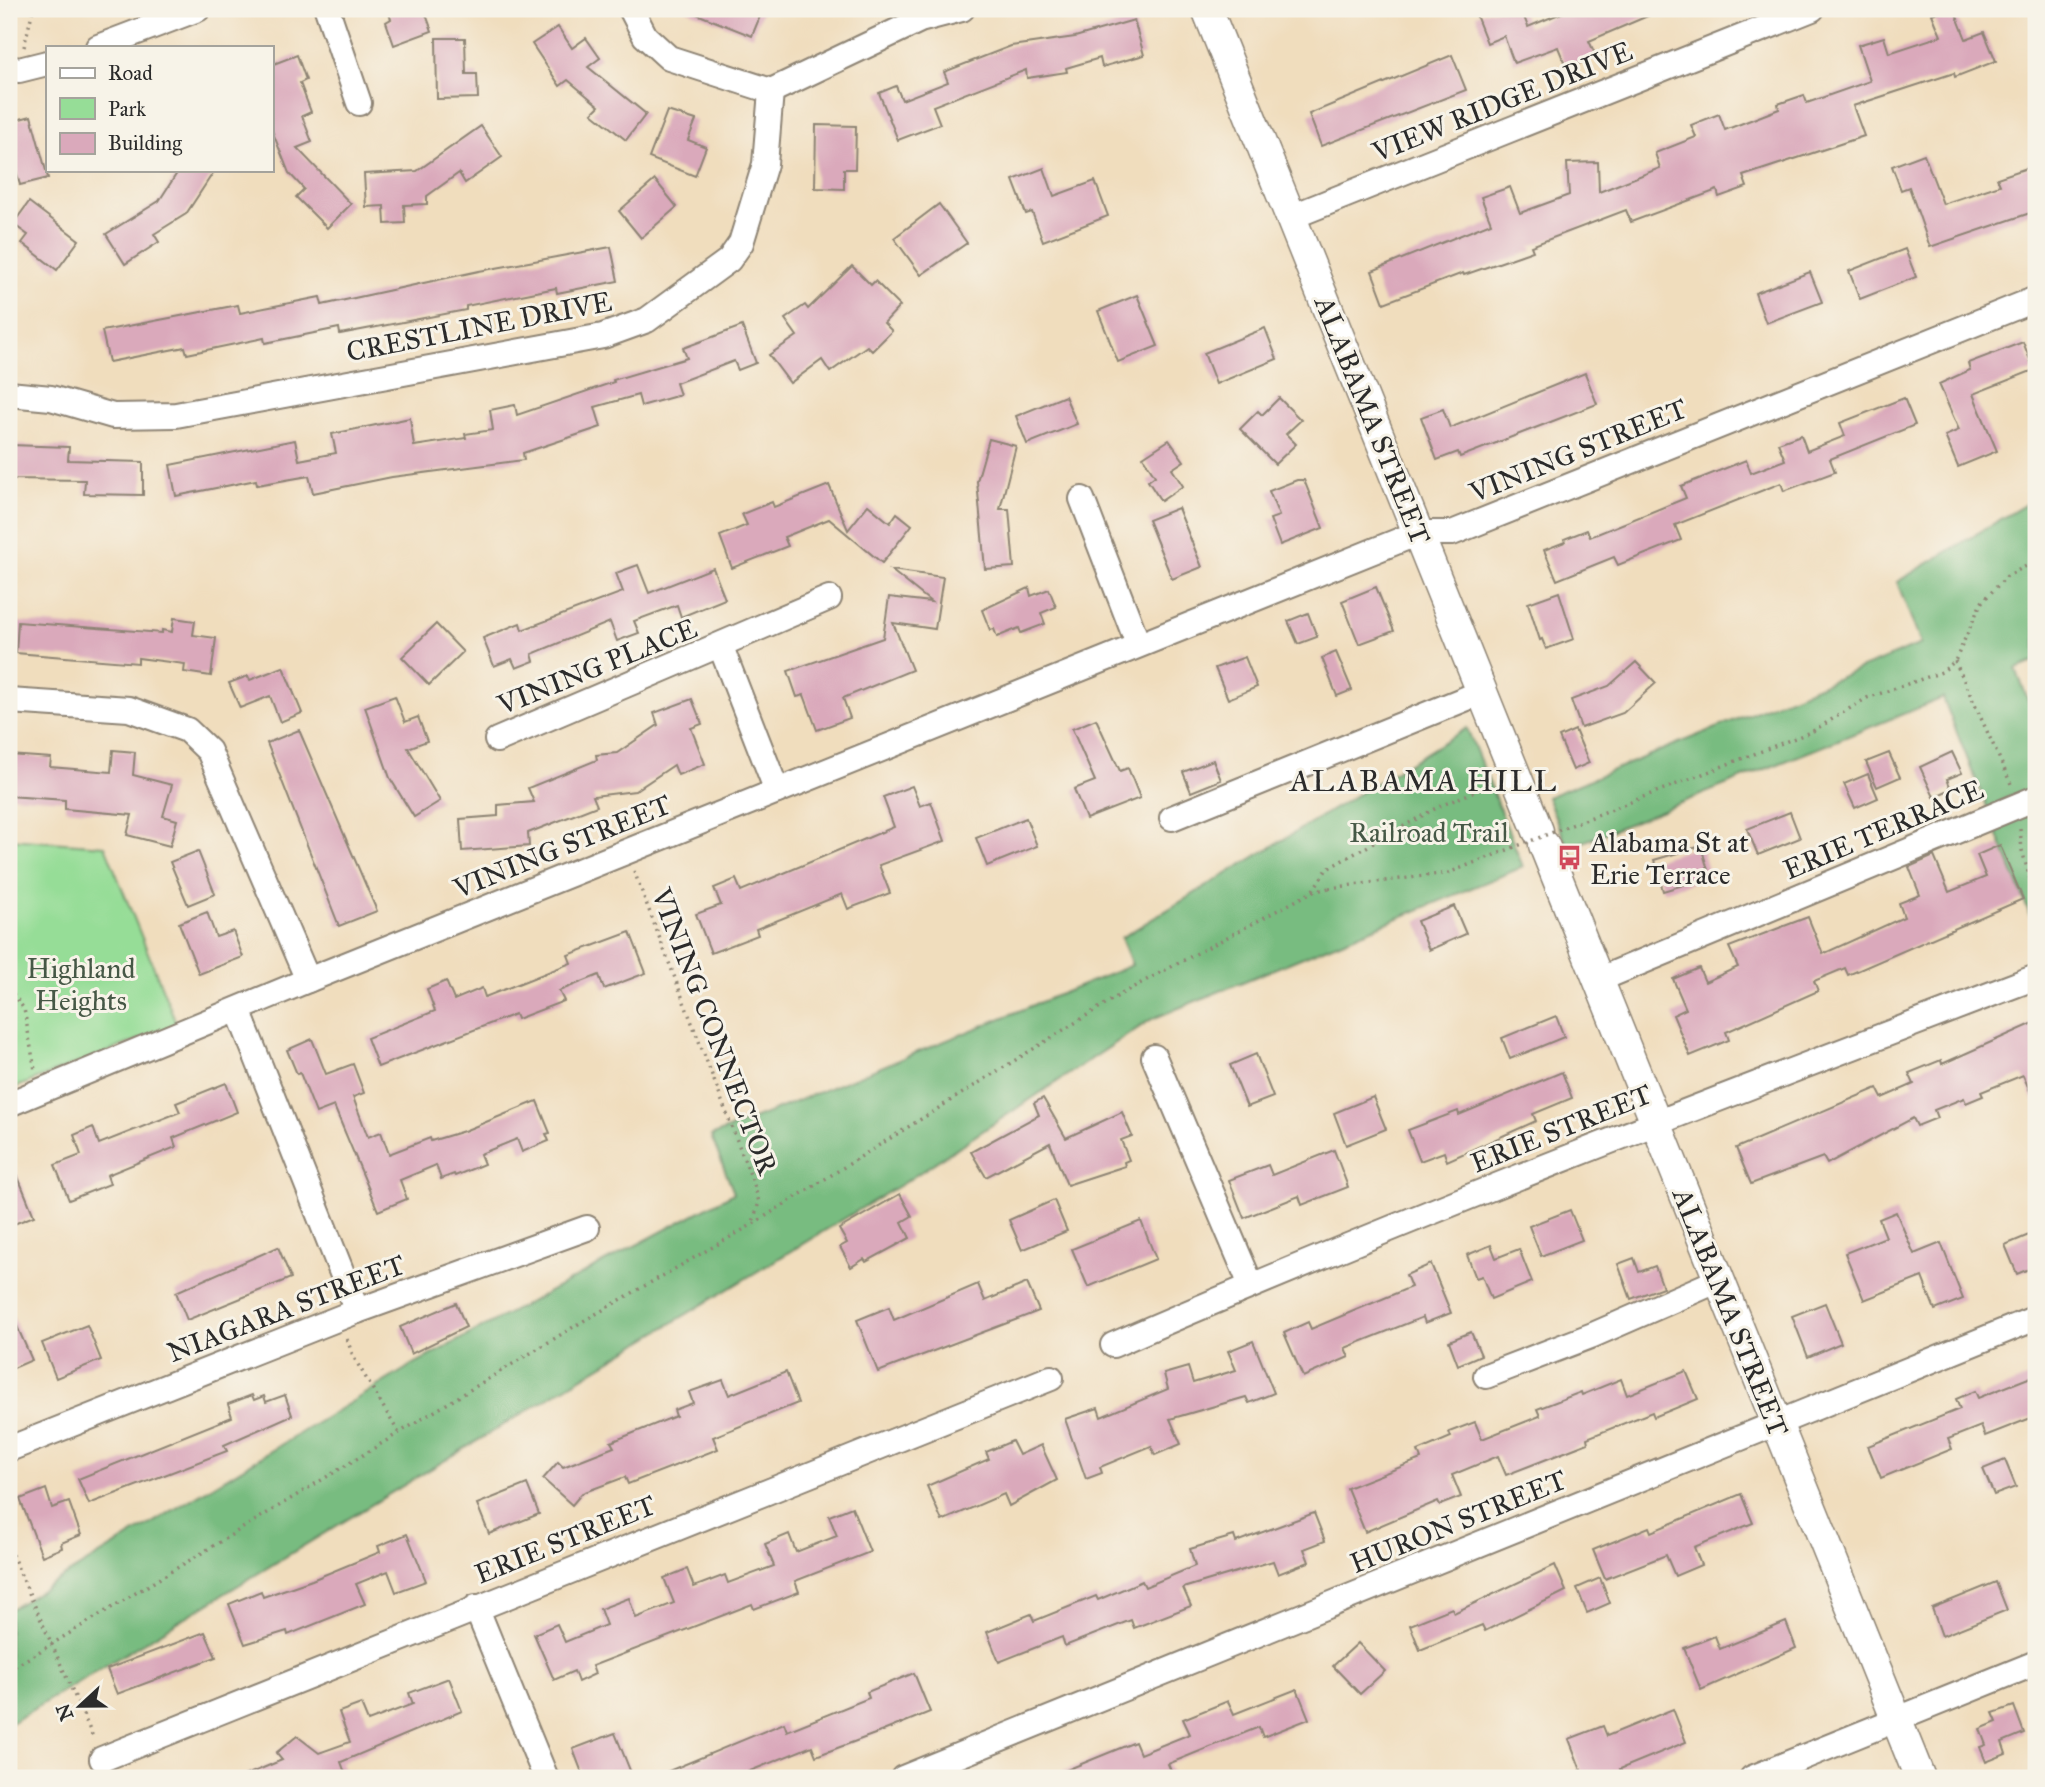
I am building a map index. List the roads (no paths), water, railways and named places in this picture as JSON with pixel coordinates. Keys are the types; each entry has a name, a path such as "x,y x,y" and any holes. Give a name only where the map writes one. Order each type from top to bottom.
{"main road":[{"name":"ALABAMA STREET","path":"1208,9 1920,1778"}],"street":[{"path":"101,46 198,9"},
{"path":"327,9 359,103"},
{"path":"631,9 645,36 668,58 771,91 918,15 962,9"},
{"name":"VIEW RIDGE DRIVE","path":"1291,217 1812,9"},
{"path":"14,69 46,63"},
{"name":"CRESTLINE DRIVE","path":"9,394 51,398 113,416 176,415 603,336 647,320 729,260 741,243 765,164 771,91"},
{"name":"VINING STREET","path":"9,1104 1138,644 1418,533 1452,533 2036,299"},
{"path":"1082,499 1138,644"},
{"name":"VINING PLACE","path":"497,740 721,647 829,598"},
{"name":"VINING PLACE","path":"721,647 777,791"},
{"path":"1172,818 1482,692"},
{"path":"9,701 129,709 187,730 209,751 308,980"},
{"name":"ERIE TERRACE","path":"1598,980 2027,802"},
{"name":"ERIE STREET","path":"1113,1345 1251,1285 1655,1122 2036,976"},
{"path":"238,1010 348,1315"},
{"path":"1154,1057 1251,1285"},
{"name":"NIAGARA STREET","path":"9,1449 348,1315 587,1228"},
{"path":"1486,1376 1593,1335 1719,1280"},
{"name":"HURON STREET","path":"903,1778 2036,1318"},
{"name":"ERIE STREET","path":"102,1759 1051,1378"},
{"path":"475,1607 546,1778"},
{"path":"1752,1778 2036,1663"}],"place":[{"name":"Alabama St at Erie Terrace","path":"1570,858"}],"district":[{"name":"ALABAMA HILL","path":"1424,781"}],"park label":[{"name":"Railroad Trail","path":"1429,832"},
{"name":"Highland Heights","path":"81,984"}]}
